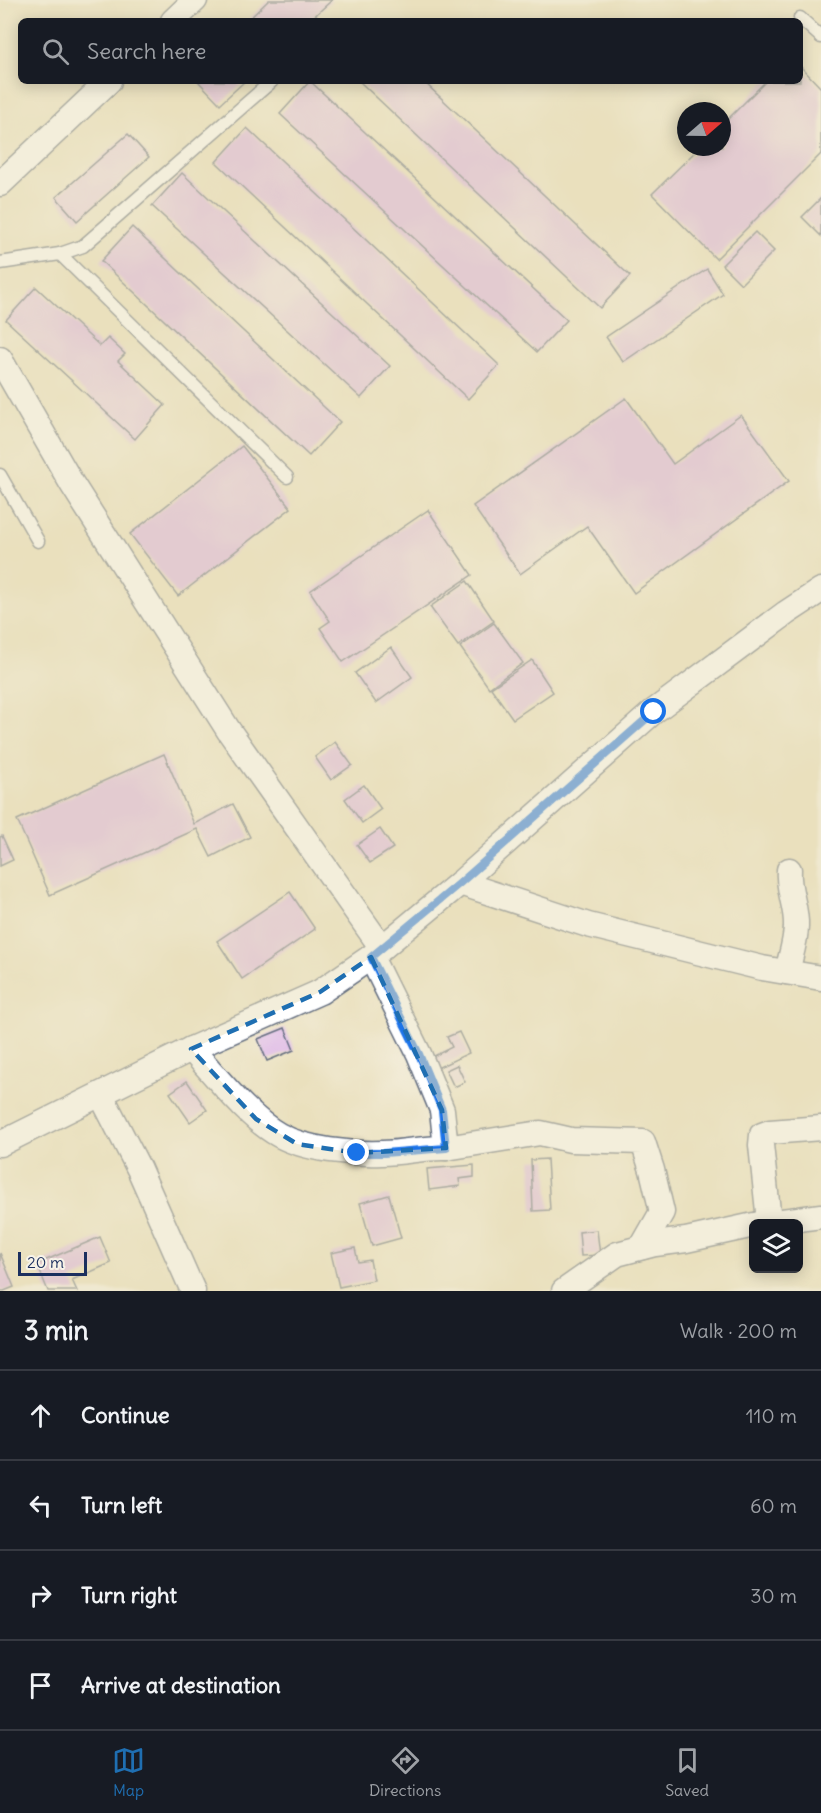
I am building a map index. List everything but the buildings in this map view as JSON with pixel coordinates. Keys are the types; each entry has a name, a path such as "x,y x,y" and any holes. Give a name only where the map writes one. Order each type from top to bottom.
{"street":[{"path":"175,18 195,0"},
{"path":"0,184 106,84"},
{"path":"0,359 72,484 229,731 377,953 442,1110 446,1148"},
{"path":"0,1144 191,1049 320,992 377,953 654,712 786,613 821,590"},
{"path":"787,972 796,927 794,900 788,881 789,870"},
{"path":"460,883 588,925 762,968 821,978"},
{"path":"191,1049 256,1119 278,1135 297,1144 357,1153 384,1153 446,1148 540,1134 571,1140 643,1142 662,1212 642,1247"},
{"path":"101,1095 139,1169 193,1291"},
{"path":"760,1219 762,1135 770,1132 821,1128"},
{"path":"795,1219 821,1216"},
{"path":"564,1291 617,1254 749,1225"}],"lane":[{"path":"803,21 821,37"},
{"path":"0,263 60,254 83,246 269,84"},
{"path":"60,254 287,477"},
{"path":"0,475 38,541"}],"highlighted area":[{"path":"371,957 442,1110 446,1148 357,1153 297,1144 256,1119 191,1049 320,992"}],"route":[{"path":"357,1153 446,1148 442,1110 419,1054 371,957 460,883 654,712"}]}
